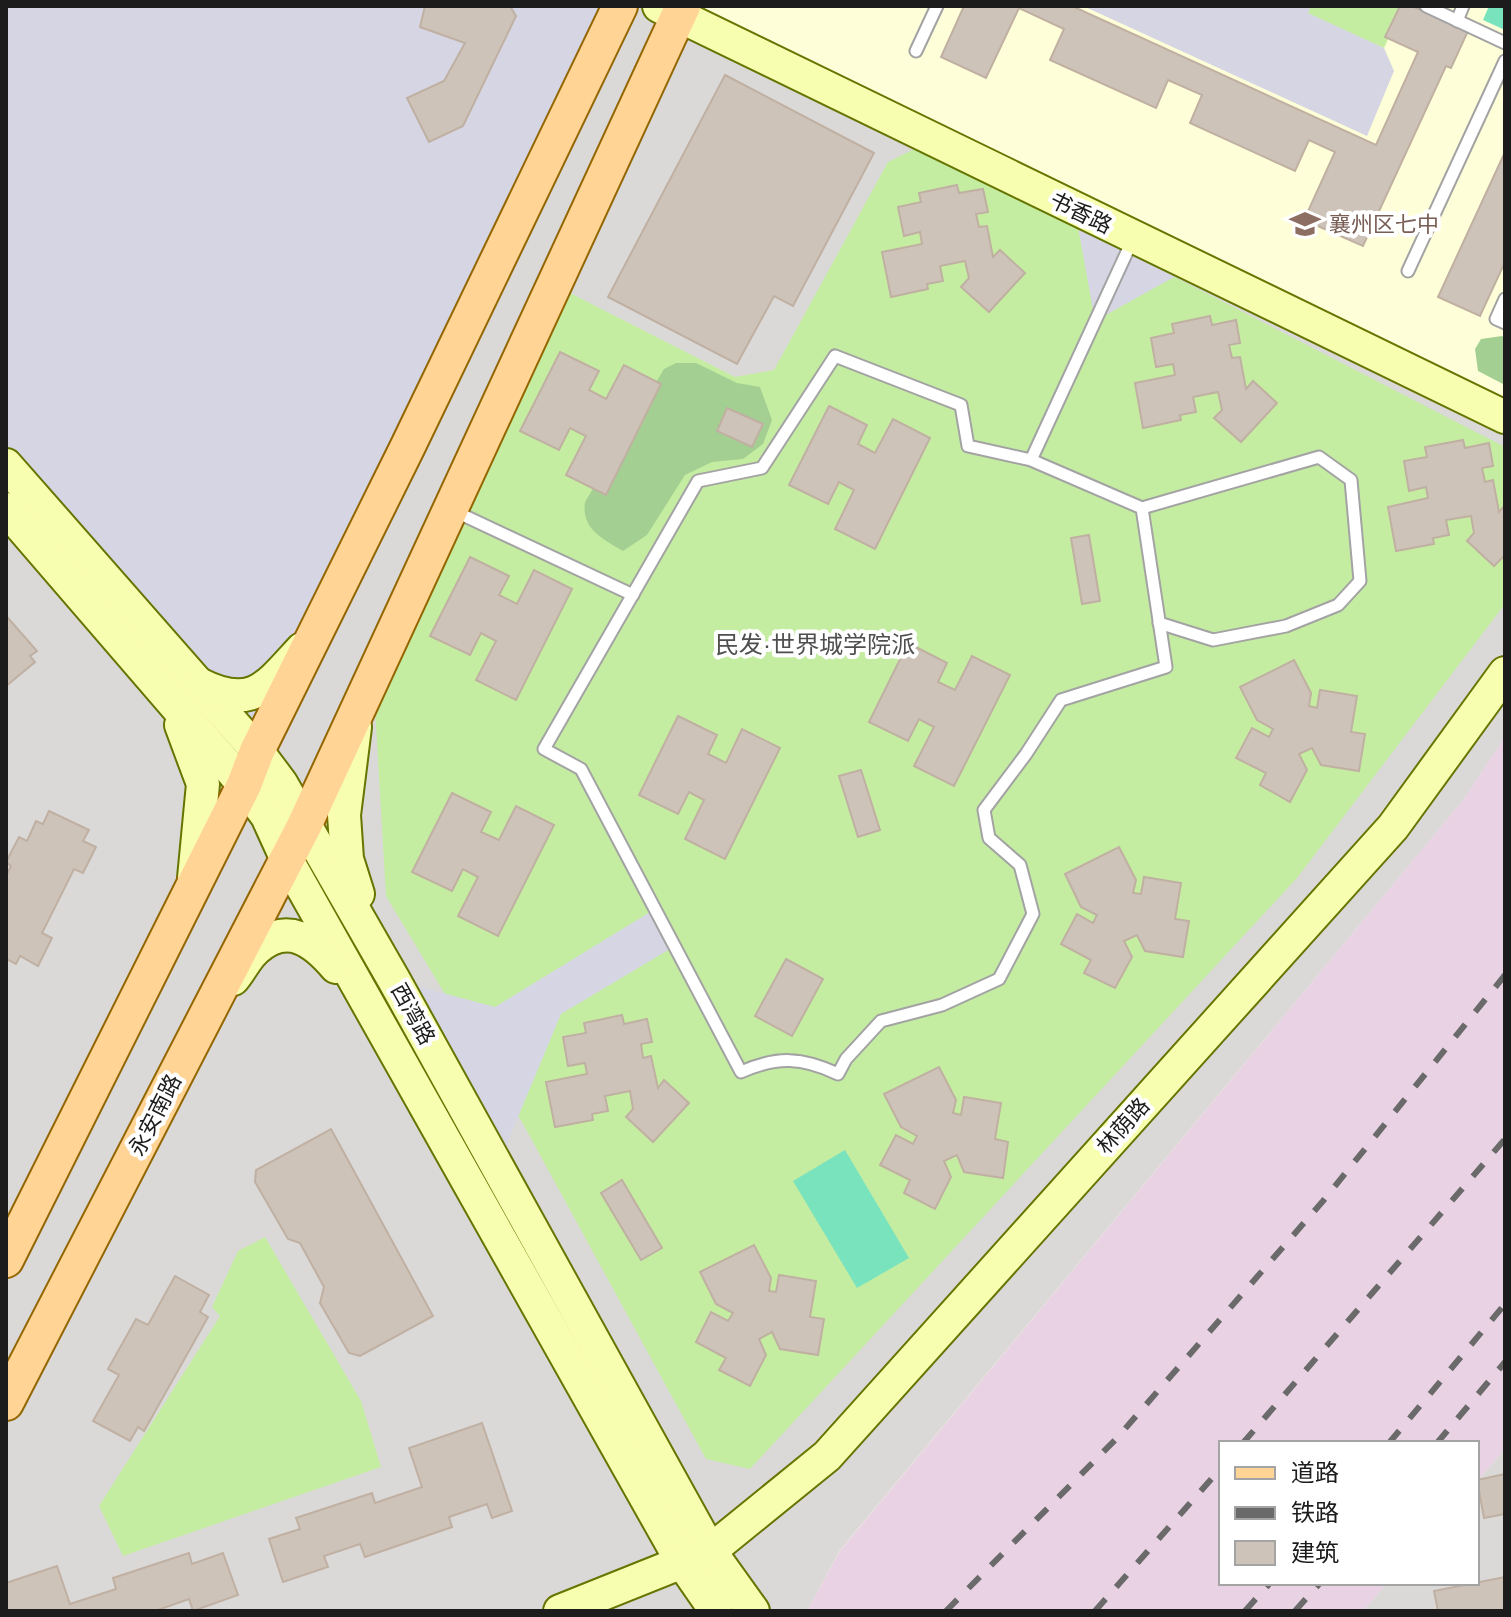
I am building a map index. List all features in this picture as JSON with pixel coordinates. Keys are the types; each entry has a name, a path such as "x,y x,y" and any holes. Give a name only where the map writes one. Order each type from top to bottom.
{"main road":[{"path":"6,1260 244,785 257,751 620,6"},
{"name":"书香路","path":"674,9 1133,238 1505,417"},
{"name":"永安南路","path":"6,1403 304,826 452,510 674,9"},
{"name":"西湾路","path":"6,465 257,751 281,783 373,943 696,1557 716,1611"},
{"name":"西湾路","path":"6,509 244,785 267,816 287,860 365,999 696,1557 753,1611"},
{"path":"199,684 219,694 244,697 264,690 313,638"},
{"name":"林荫路","path":"560,1611 696,1557 827,1456 1393,827 1505,673"},
{"path":"173,703 203,784 193,886"},
{"path":"358,709 344,815 347,859 373,943"},
{"path":"210,1010 256,948 281,935 306,938 332,961 365,999"}],"lane":[{"path":"916,51 937,6"},
{"path":"1426,6 1505,43"},
{"path":"1457,21 1463,6"},
{"path":"1408,271 1505,61"},
{"path":"1031,460 1133,238"},
{"path":"1505,299 1496,319 1505,323"},
{"path":"1142,508 1159,623 1166,667 1061,700 984,810 989,838 1020,865 1033,914 999,979 942,1005 881,1021 846,1059 838,1074 817,1064 794,1060 765,1062 741,1072 581,769 544,749 698,481 762,468 835,356 961,405 968,446 1031,460 1142,508 1319,457 1351,480 1360,581 1338,605 1286,626 1213,640 1159,623"},
{"path":"452,510 633,595"}],"shaded area":[{"path":"6,6 1505,6 1505,737 1464,799 840,1550 807,1611 6,1611"},
{"path":"6,6 620,6 257,751 6,465"},
{"name":"襄州区七中","path":"683,6 1505,6 1505,417"},
{"path":"1083,6 1311,6 1308,13 1384,48 1394,71 1367,136"},
{"path":"1075,210 1192,267 1095,321"},
{"path":"1505,737 1505,1449 1479,1479 1479,1441 1219,1441 1219,1585 1385,1585 1363,1611 807,1611 840,1551 1464,799"},
{"path":"655,909 675,946 561,1014 498,1165 394,980 495,1007"},
{"path":"1505,1449 1505,1611 1363,1611 1385,1585 1479,1585 1479,1479"}],"green space":[{"path":"1286,6 1403,6 1384,48"},
{"path":"1489,6 1505,6 1505,30 1483,20"},
{"path":"920,146 1505,447 1505,604 1297,878 750,1469 706,1459 522,1122 386,896 375,708 559,301 570,293 735,377 774,370 888,162"},
{"path":"1505,338 1505,385 1478,371 1475,349 1481,339"},
{"path":"676,363 696,363 737,383 760,387 772,420 763,444 743,459 712,462 685,475 647,535 623,551 590,526 586,519 585,502 664,369"},
{"path":"845,1150 909,1258 857,1288 793,1181"},
{"path":"265,1237 361,1401 381,1467 123,1556 99,1506 220,1316 212,1307 238,1251"}],"building":[{"path":"425,6 510,6 516,16 463,126 429,142 407,98 444,81 465,43 420,27"},
{"path":"964,6 1072,6 1376,145 1418,52 1385,37 1400,6 1412,6 1468,31 1451,68 1446,66 1363,246 1304,220 1335,152 1309,140 1295,171 1190,123 1202,95 1168,80 1156,108 1050,60 1064,29 1019,8 986,78 941,57"},
{"path":"725,75 874,153 793,306 774,296 737,364 608,297"},
{"path":"1505,152 1505,262 1480,316 1438,297"},
{"path":"957,185 959,193 983,189 988,212 976,214 979,227 987,226 993,257 1000,250 1025,273 989,312 961,287 969,278 965,261 940,266 943,281 927,284 928,289 891,297 882,252 922,244 920,232 904,236 898,207 921,202 919,193"},
{"path":"1210,316 1212,325 1236,320 1240,343 1229,345 1232,358 1240,357 1246,389 1253,381 1277,403 1241,442 1214,418 1222,410 1218,392 1193,397 1196,412 1180,415 1181,420 1143,428 1135,383 1175,375 1173,364 1156,367 1151,338 1174,333 1172,324"},
{"path":"560,352 599,371 589,390 606,399 624,365 661,384 606,495 566,475 586,436 570,428 559,450 520,431"},
{"path":"829,406 867,425 858,444 875,453 893,419 930,438 875,549 835,529 854,490 839,482 828,504 789,485"},
{"path":"727,408 763,424 752,447 717,431"},
{"path":"1463,440 1465,448 1489,443 1493,466 1482,468 1485,482 1493,480 1499,512 1505,505 1505,555 1494,566 1467,541 1474,533 1471,516 1446,520 1449,535 1433,538 1434,544 1396,551 1388,507 1428,498 1426,487 1409,491 1404,461 1427,457 1425,447"},
{"path":"1089,535 1100,601 1082,604 1071,538"},
{"path":"470,557 509,576 499,595 517,604 534,570 572,589 516,700 476,680 496,641 481,633 470,655 430,636"},
{"path":"6,619 37,651 30,656 35,662 6,686"},
{"path":"908,643 947,663 938,682 955,690 972,656 1010,675 954,786 914,766 934,727 919,719 908,741 869,722"},
{"path":"1294,660 1311,693 1309,706 1317,708 1320,690 1357,696 1351,732 1365,734 1359,771 1321,765 1312,748 1299,754 1307,770 1290,802 1260,785 1266,773 1236,758 1252,728 1269,737 1273,729 1257,720 1240,687"},
{"path":"678,716 717,735 708,754 726,763 742,729 780,748 725,859 685,839 704,800 689,792 678,814 639,795"},
{"path":"861,770 880,830 858,837 839,776"},
{"path":"452,793 491,812 481,832 499,840 516,806 554,825 498,936 458,916 478,877 463,869 452,891 412,872"},
{"path":"49,811 89,830 83,841 96,847 83,873 74,869 42,933 52,938 38,966 20,956 16,964 6,959 6,876 11,866 6,862 19,837 27,841 36,821 43,824"},
{"path":"1119,847 1136,880 1133,893 1141,894 1144,877 1181,883 1175,919 1189,921 1183,957 1145,951 1137,935 1124,941 1132,957 1115,988 1084,973 1091,960 1061,944 1077,914 1093,923 1097,915 1081,907 1065,874"},
{"path":"786,959 823,979 792,1036 755,1016"},
{"path":"622,1015 624,1024 647,1019 652,1042 641,1044 643,1058 651,1056 658,1088 664,1080 689,1103 653,1142 626,1117 633,1109 630,1091 605,1096 608,1111 592,1114 593,1120 555,1127 546,1082 587,1074 585,1063 568,1066 563,1037 586,1033 584,1023"},
{"path":"939,1067 956,1100 953,1113 961,1115 964,1097 1001,1103 995,1139 1008,1142 1003,1178 964,1172 957,1155 944,1161 951,1177 935,1209 904,1193 910,1180 880,1165 896,1135 913,1144 917,1136 901,1127 884,1094"},
{"path":"331,1129 433,1316 360,1356 349,1353 320,1303 324,1287 300,1243 288,1239 255,1182 256,1170"},
{"path":"622,1180 662,1248 641,1260 601,1193"},
{"path":"754,1245 771,1278 769,1291 776,1292 779,1275 816,1281 810,1317 824,1319 818,1355 780,1349 772,1332 759,1339 766,1355 750,1386 719,1370 726,1358 696,1342 711,1312 728,1321 733,1313 716,1304 700,1272"},
{"path":"175,1276 209,1295 200,1312 208,1317 144,1431 138,1427 130,1441 93,1421 119,1375 108,1369 136,1319 148,1325"},
{"path":"482,1423 512,1511 492,1518 487,1504 449,1517 452,1527 365,1557 360,1544 324,1556 328,1567 283,1582 269,1539 300,1529 296,1518 372,1493 375,1503 422,1487 409,1448"},
{"path":"1505,1474 1505,1514 1484,1518 1479,1480"},
{"path":"189,1553 192,1564 223,1553 238,1595 193,1611 189,1599 155,1611 6,1611 6,1583 57,1566 70,1604 116,1589 113,1578"},
{"path":"1505,1577 1505,1611 1438,1611 1434,1591 1479,1585 1479,1582"}],"railway":[{"path":"946,1611 1117,1438 1323,1201 1505,975"},
{"path":"1245,1441 1505,1139"},
{"path":"1391,1441 1505,1304"},
{"path":"1439,1441 1505,1362"},
{"path":"1095,1611 1219,1470"},
{"path":"1245,1611 1268,1585"},
{"path":"1295,1611 1318,1585"}],"place":[{"name":"襄州区七中","path":"1305,224"}],"district":[{"name":"民发·世界城学院派","path":"815,644"}]}
